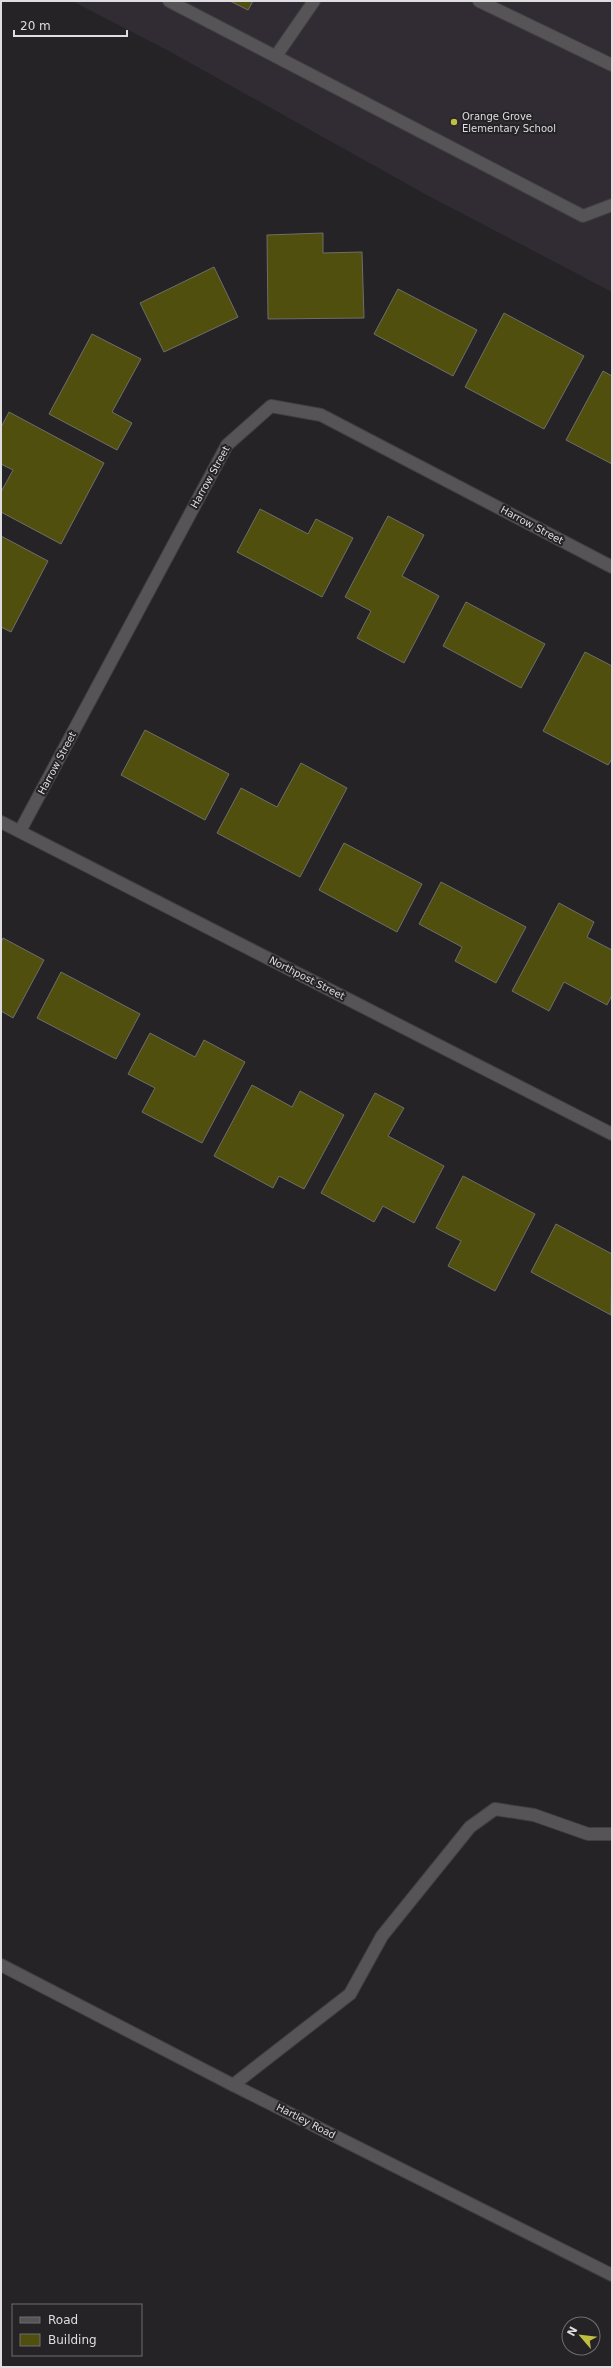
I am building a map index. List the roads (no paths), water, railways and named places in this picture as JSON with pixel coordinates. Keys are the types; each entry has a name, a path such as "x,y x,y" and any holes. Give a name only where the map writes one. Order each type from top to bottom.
{"street":[{"path":"169,1 583,216 612,205"},
{"path":"276,56 314,1"},
{"path":"479,1 612,65"},
{"name":"Harrow Street","path":"20,831 227,445 271,406 321,415 612,567"},
{"name":"Northpost Street","path":"1,822 612,1134"},
{"path":"233,2085 350,1994 382,1936 470,1827 495,1809 534,1816 588,1834 612,1834"},
{"name":"Hartley Road","path":"1,1965 233,2085 612,2275"}],"place":[{"name":"Orange Grove Elementary School","path":"454,122"}]}
